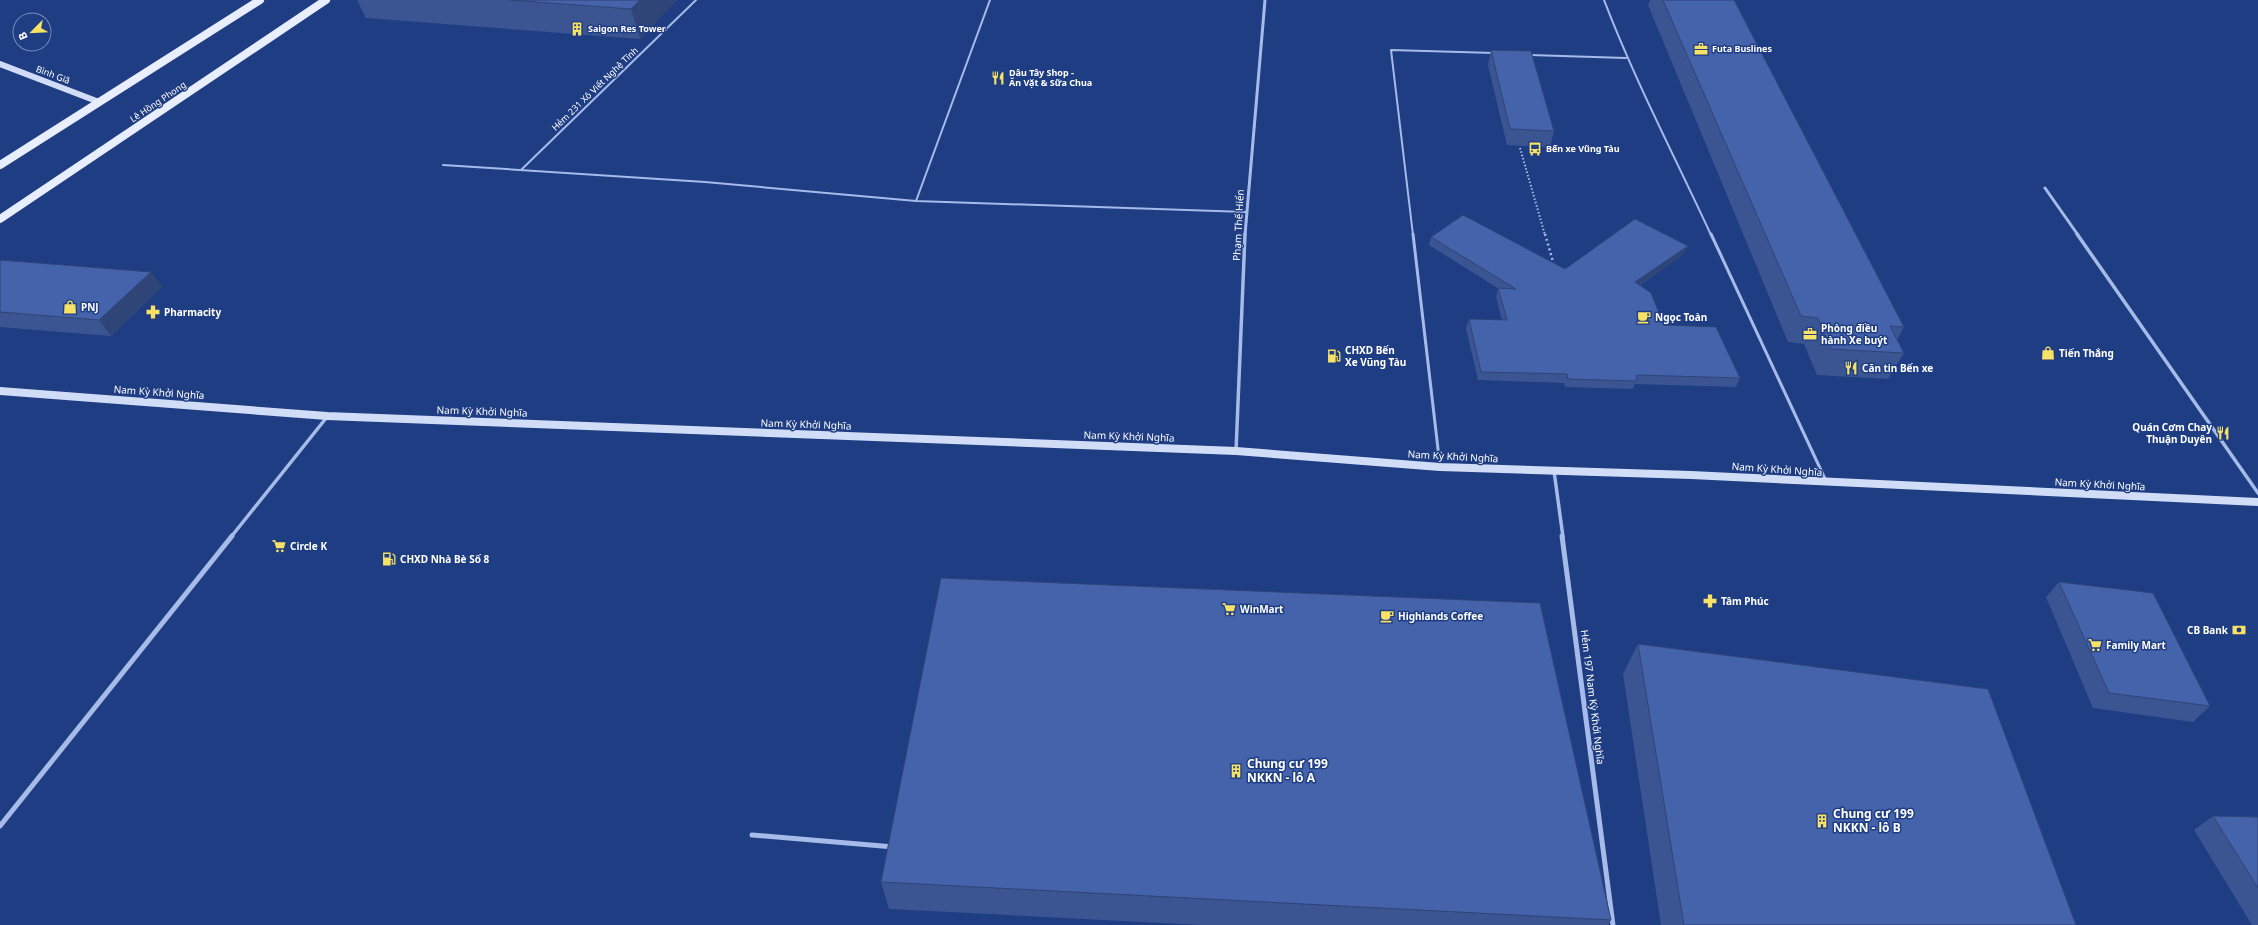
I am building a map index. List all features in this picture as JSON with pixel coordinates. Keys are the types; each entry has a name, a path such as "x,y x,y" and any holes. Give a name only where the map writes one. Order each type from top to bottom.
{"main road":[{"path":"0,165 260,0"},
{"name":"Lê Hồng Phong","path":"0,219 326,0"}],"street":[{"name":"Phạm Thế Hiển","path":"1236,451 1246,212 1264,0"},
{"name":"Bình Giã","path":"0,64 99,102"},
{"path":"2045,188 2258,493"},
{"name":"Nam Kỳ Khởi Nghĩa","path":"0,391 327,416 1236,451 1440,467 1691,475 1826,483 2258,502"},
{"path":"0,826 327,416"},
{"name":"Hẻm 197 Nam Kỳ Khởi Nghĩa","path":"1554,471 1613,925"},
{"path":"752,835 903,848"},
{"path":"1603,907 1611,908"}],"lane":[{"name":"Hẻm 231 Xô Viết Nghệ Tĩnh","path":"521,170 670,27 696,0"},
{"path":"916,201 990,0"},
{"path":"1604,0 1626,58 1652,108 1826,483"},
{"path":"1440,467 1390,50 1500,54"},
{"path":"1524,54 1626,58"},
{"path":"443,165 705,182 916,201 1246,212"}],"path":[{"path":"1520,148 1555,268"}],"building":[{"path":"509,0 640,0 631,9"},
{"path":"1663,0 1734,0 1904,327 1890,326 1904,353 1831,349 1818,318 1801,316"},
{"path":"1491,50 1531,51 1554,131 1510,129"},
{"path":"1463,215 1565,269 1635,219 1688,246 1635,282 1651,293 1664,325 1716,327 1740,378 1637,375 1636,381 1568,379 1567,374 1481,372 1469,319 1507,320 1498,288 1516,289 1431,237"},
{"name":"PNJ","path":"0,260 151,272 99,320 0,312"},
{"name":"Chung cư 199 NKKN - lô A","path":"941,578 1540,603 1611,920 881,882"},
{"path":"2059,582 2153,593 2210,706 2109,693"},
{"name":"Chung cư 199 NKKN - lô B","path":"1638,644 1988,689 2076,925 1684,925"},
{"path":"2213,816 2258,817 2258,888"}],"place":[{"name":"Saigon Res Tower","path":"577,29"},
{"name":"Futa Buslines","path":"1701,49"},
{"name":"Dâu Tây Shop - Ăn Vặt & Sữa Chua","path":"998,78"},
{"name":"Bến xe Vũng Tàu","path":"1535,149"},
{"name":"PNJ","path":"70,307"},
{"name":"Pharmacity","path":"153,312"},
{"name":"Ngọc Toàn","path":"1644,317"},
{"name":"Phòng điều hành Xe buýt","path":"1810,334"},
{"name":"Tiến Thắng","path":"2048,353"},
{"name":"CHXD Bến Xe Vũng Tàu","path":"1334,356"},
{"name":"Căn tin Bến xe","path":"1851,368"},
{"name":"Quán Cơm Chay Thuận Duyên","path":"2223,433"},
{"name":"Circle K","path":"279,546"},
{"name":"CHXD Nhà Bè Số 8","path":"389,559"},
{"name":"Tâm Phúc","path":"1710,601"},
{"name":"WinMart","path":"1229,609"},
{"name":"Highlands Coffee","path":"1387,616"},
{"name":"CB Bank","path":"2239,630"},
{"name":"Family Mart","path":"2095,645"},
{"name":"Chung cư 199 NKKN - lô A","path":"1236,771"},
{"name":"Chung cư 199 NKKN - lô B","path":"1822,821"}]}
